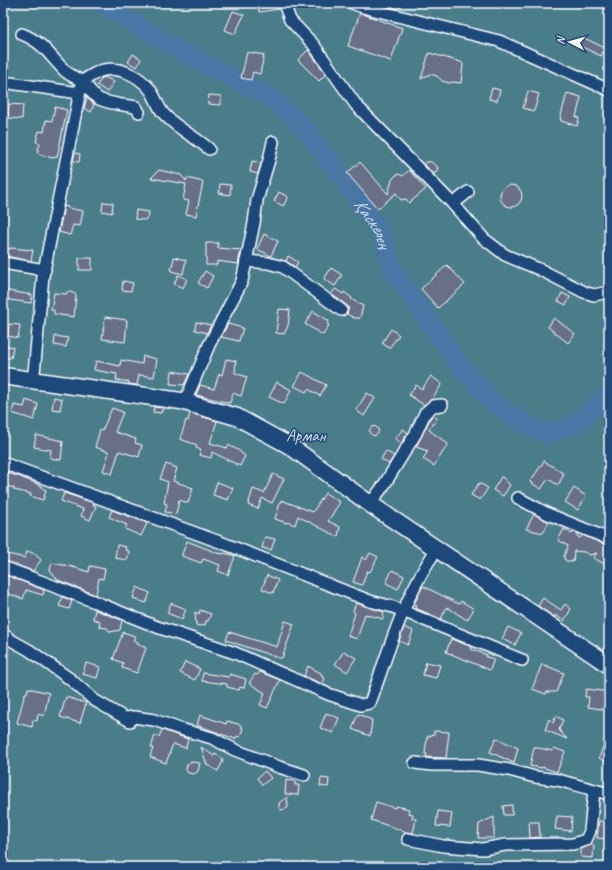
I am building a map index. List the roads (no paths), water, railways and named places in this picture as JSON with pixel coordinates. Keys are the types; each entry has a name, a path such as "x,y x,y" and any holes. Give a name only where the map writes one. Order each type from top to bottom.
{"street":[{"path":"284,3 290,20 313,44 356,105 453,204 483,238 505,255 541,270 584,292 594,295 609,292"},
{"path":"352,3 499,41 609,90"},
{"path":"22,34 33,38 43,46 64,70 82,81 91,93 100,99 111,103 136,106 138,112"},
{"path":"32,381 44,270 82,81 103,70 125,71 148,87 162,112 171,121 208,149"},
{"path":"3,82 79,93"},
{"path":"185,402 209,345 242,281 254,223 257,200 273,142"},
{"path":"453,204 468,192"},
{"path":"246,261 283,266 341,310"},
{"path":"3,263 44,270"},
{"path":"3,376 185,402 244,420 290,446 370,504 609,666"},
{"path":"370,504 384,485 412,440 425,413 433,406 442,405"},
{"path":"3,463 228,545 370,601 393,607 522,660"},
{"path":"518,498 548,514 609,539"},
{"path":"3,567 157,627 235,653 328,694 361,705 370,703 402,611 426,564 437,549"},
{"path":"3,634 29,650 70,679 94,700 128,720 134,717 154,720 212,738 235,750 278,767 304,775"},
{"path":"415,764 478,765 558,780 609,794"},
{"path":"408,839 444,846 483,849 505,845 573,844 586,840 588,836 593,809 594,790"}],"waterway":[{"name":"Қаскелең","path":"100,3 166,43 271,98 307,131 379,229 393,270 461,367 492,401 517,420 548,434 576,424 609,393"}],"park label":[{"name":"Арман","path":"306,435"}]}
